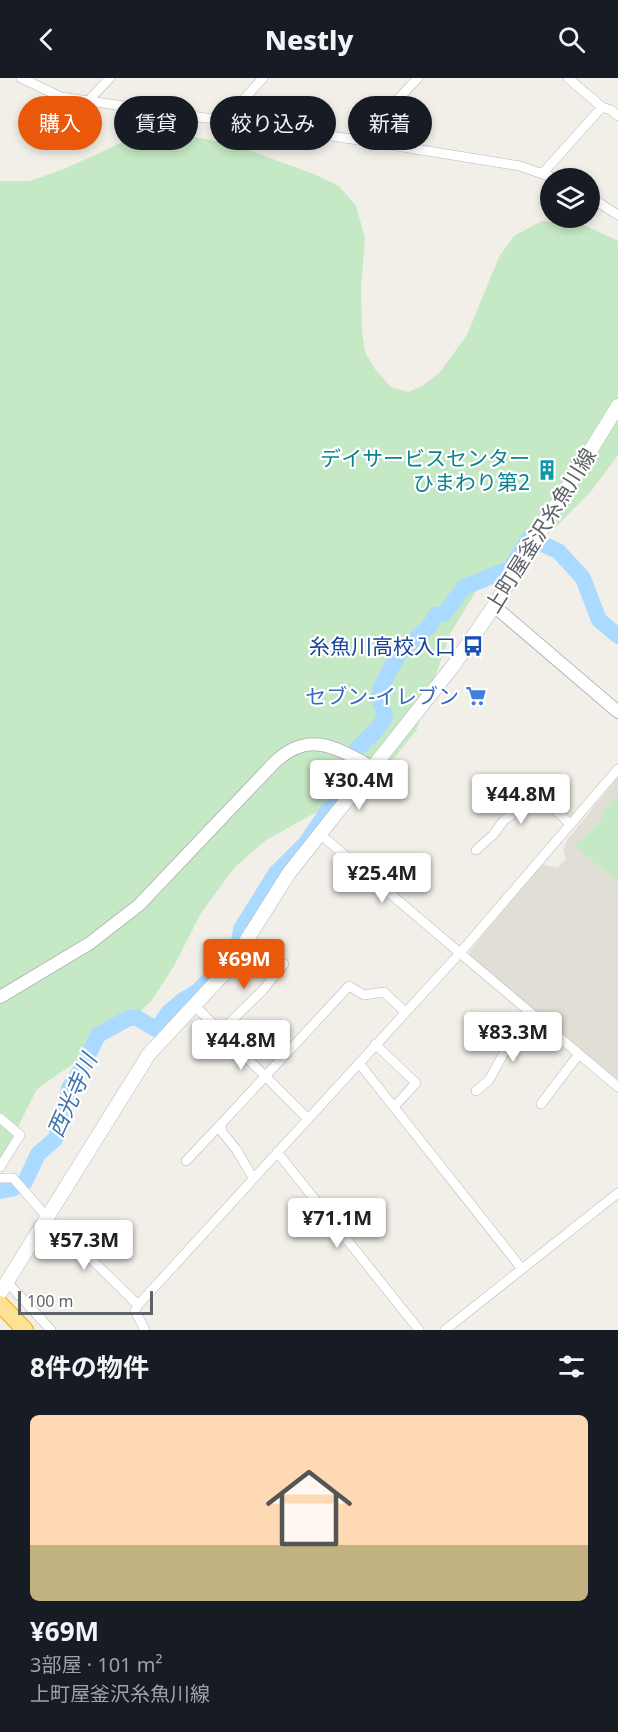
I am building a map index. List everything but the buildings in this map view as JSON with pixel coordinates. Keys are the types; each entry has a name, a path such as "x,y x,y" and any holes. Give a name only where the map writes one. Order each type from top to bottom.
{"highway":[{"path":"0,1304 25,1330"}],"main road":[{"name":"上町屋釜沢糸魚川線","path":"4,1288 148,1054 229,968 289,873 453,666 494,606 618,406"}],"street":[{"path":"21,78 59,96"},
{"path":"93,96 110,78"},
{"path":"247,96 263,78"},
{"path":"401,96 418,78"},
{"path":"568,78 602,107 618,116"},
{"path":"102,103 210,119"},
{"path":"547,168 602,107"},
{"path":"421,150 520,166 540,173"},
{"path":"600,203 618,215"},
{"path":"494,606 618,712"},
{"path":"0,997 90,943 139,905 287,752 304,744 325,745 374,768"},
{"path":"145,1330 135,1311 138,1305 460,953 618,769"},
{"path":"476,850 493,835 504,820 540,795 570,824"},
{"path":"321,835 618,1087"},
{"path":"221,1031 263,990 284,964"},
{"path":"186,1161 349,986 364,994 384,992 405,1012"},
{"path":"194,1005 307,1118"},
{"path":"476,1091 489,1080 505,1051 536,1017"},
{"path":"375,1044 416,1083 394,1107"},
{"path":"541,1104 579,1054"},
{"path":"359,1063 522,1269"},
{"path":"0,1118 20,1135 0,1167"},
{"path":"221,1124 222,1132 236,1149 253,1178"},
{"path":"277,1152 419,1330"},
{"path":"0,1178 13,1178 47,1218 138,1305"},
{"path":"445,1330 618,1193"},
{"path":"4,1288 51,1330"}],"shaded area":[{"path":"618,777 618,1084 469,956 471,950 542,864 557,868 566,859 563,851 567,840"}],"green space":[{"path":"198,138 210,140 210,150 247,150 314,174 339,186 356,206 365,238 361,289 365,352 375,369 391,387 408,392 424,385 440,372 467,335 499,257 514,236 540,222 540,228 590,228 618,241 618,455 592,490 556,527 516,552 483,580 451,632 416,731 395,757 349,797 265,841 234,868 201,913 174,966 152,1000 133,1019 37,1089 0,1162 0,181 30,181 64,169 114,146 114,150 198,150"},
{"path":"618,793 618,882 575,846 605,815 603,812"}],"waterway":[{"name":"西光寺川","path":"0,1191 11,1189 25,1182 38,1154 55,1139 64,1119 69,1088 82,1068 98,1035 129,1018 137,1018 160,1029 168,1013 198,991 226,962 239,942 241,929 276,873 306,843 329,809 336,805 351,786 348,770 351,756 382,723 385,716 380,689 399,653 429,627 436,615 444,614 464,587 510,569 529,538 558,551 583,578 599,620 618,636"}],"place":[{"name":"デイサービスセンター ひまわり第2","path":"547,470"},
{"name":"糸魚川高校入口","path":"473,646"},
{"name":"セブン-イレブン","path":"476,696"}]}
